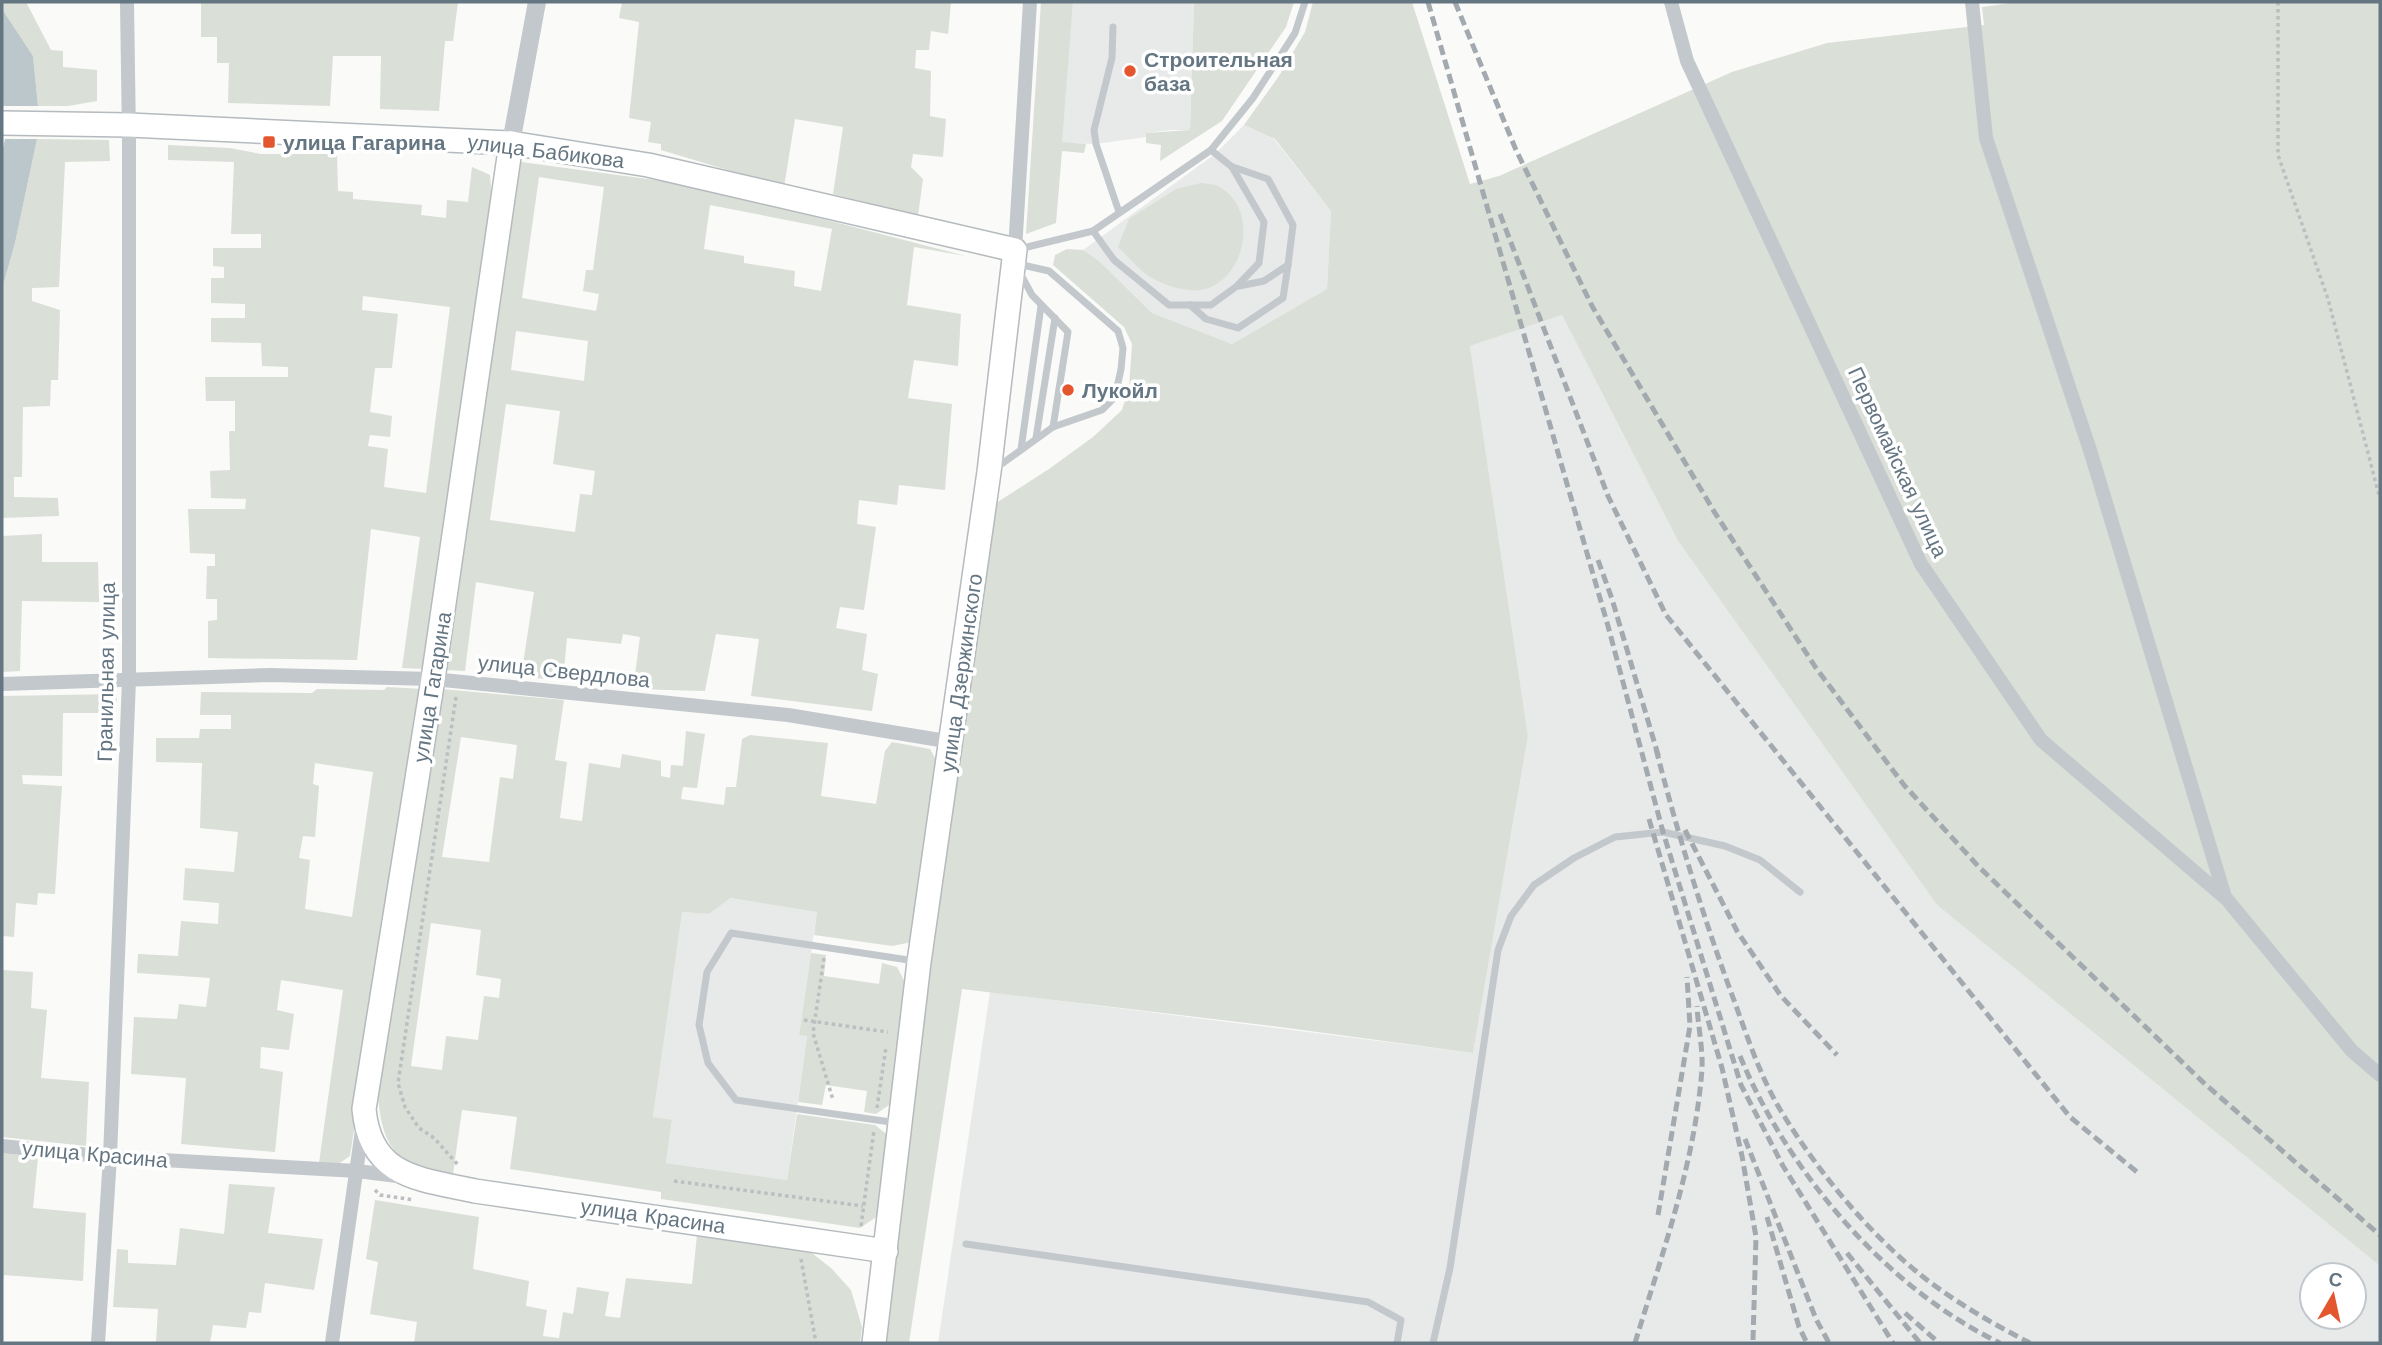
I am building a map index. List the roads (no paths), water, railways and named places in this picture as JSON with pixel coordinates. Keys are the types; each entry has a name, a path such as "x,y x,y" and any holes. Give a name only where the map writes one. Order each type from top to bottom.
{"main road":[{"name":"улица Бабикова","path":"2,123 129,125 512,143 648,165 1015,256"},
{"name":"улица Гагарина","path":"421,1180 400,1171 381,1157 372,1144 366,1126 365,1109 433,679 512,143"},
{"name":"улица Дзержинского","path":"874,1343 919,962 989,472 1015,256"},
{"name":"улица Красина","path":"421,1180 475,1191 886,1251"}],"street":[{"name":"Гранильная улица","path":"98,1343 110,1157 129,680 127,2"},
{"name":"улица Гагарина","path":"512,143 537,2"},
{"name":"улица Дзержинского","path":"1015,256 1030,2"},
{"name":"Первомайская улица","path":"1671,2 1687,61 1921,564 2041,740 2225,897"},
{"path":"1972,2 1986,138 2090,450 2225,897 2352,1051 2380,1075"},
{"name":"улица Свердлова","path":"2,684 270,675 433,679 788,715 952,742"},
{"path":"332,1343 365,1109"},
{"name":"улица Красина","path":"2,1146 110,1157 357,1171 421,1180"}],"lane":[{"path":"1015,256 1093,231 1211,150 1253,98 1295,33 1305,2"},
{"path":"1113,27 1112,58 1094,130 1096,144 1119,212"},
{"path":"1190,305 1206,319 1238,328 1283,298 1288,265 1293,225 1268,179 1232,167 1211,150"},
{"path":"1093,231 1114,260 1169,305 1211,305 1237,286 1259,263 1264,222 1232,167"},
{"path":"1015,256 1032,295 1068,332 1053,427"},
{"path":"989,472 1053,427 1102,410 1115,397 1122,359 1118,331 1049,271 1015,256"},
{"path":"1237,286 1264,281 1288,265"},
{"path":"1021,449 1041,306"},
{"path":"1036,438 1055,318"},
{"path":"1433,1343 1450,1268 1498,950 1511,916 1534,886 1574,858 1615,838 1663,832 1725,846 1760,860 1800,892"},
{"path":"901,1124 736,1100 708,1063 699,1025 707,972 731,933 919,962"},
{"path":"966,1244 1368,1302 1401,1320 1397,1343"}],"railway":[{"path":"1428,2 1608,626 1663,832 1741,1085 1783,1166 1893,1343"},
{"path":"1455,2 1516,150 1592,306 1715,513 1816,668 1904,785 1979,867 2206,1085 2380,1235"},
{"path":"1500,214 1608,496 1666,615 2070,1117 2137,1172"},
{"path":"1598,560 1659,758"},
{"path":"1656,749 1682,845 1713,940 1755,1058 1781,1111 1844,1199 1902,1259 1961,1304 2030,1343"},
{"path":"1649,819 1722,1068 1742,1156 1756,1237 1753,1340"},
{"path":"1685,830 1737,931 1781,996 1837,1055"},
{"path":"1658,1215 1690,1026 1687,977"},
{"path":"1635,1343 1676,1208 1692,1139 1702,1069 1697,1006"},
{"path":"1740,1056 1760,1099 1785,1142 1813,1183 1845,1222 1880,1259 1918,1291 1958,1320 2000,1343"},
{"path":"1745,1139 1816,1319 1829,1343"},
{"path":"1767,1217 1799,1327 1807,1343"},
{"path":"1847,1253 1920,1343"},
{"path":"1905,1313 1939,1343"}],"place":[{"name":"Строительная база","path":"1130,71"},
{"name":"улица Гагарина","path":"269,142"},
{"name":"Лукойл","path":"1068,390"}]}
